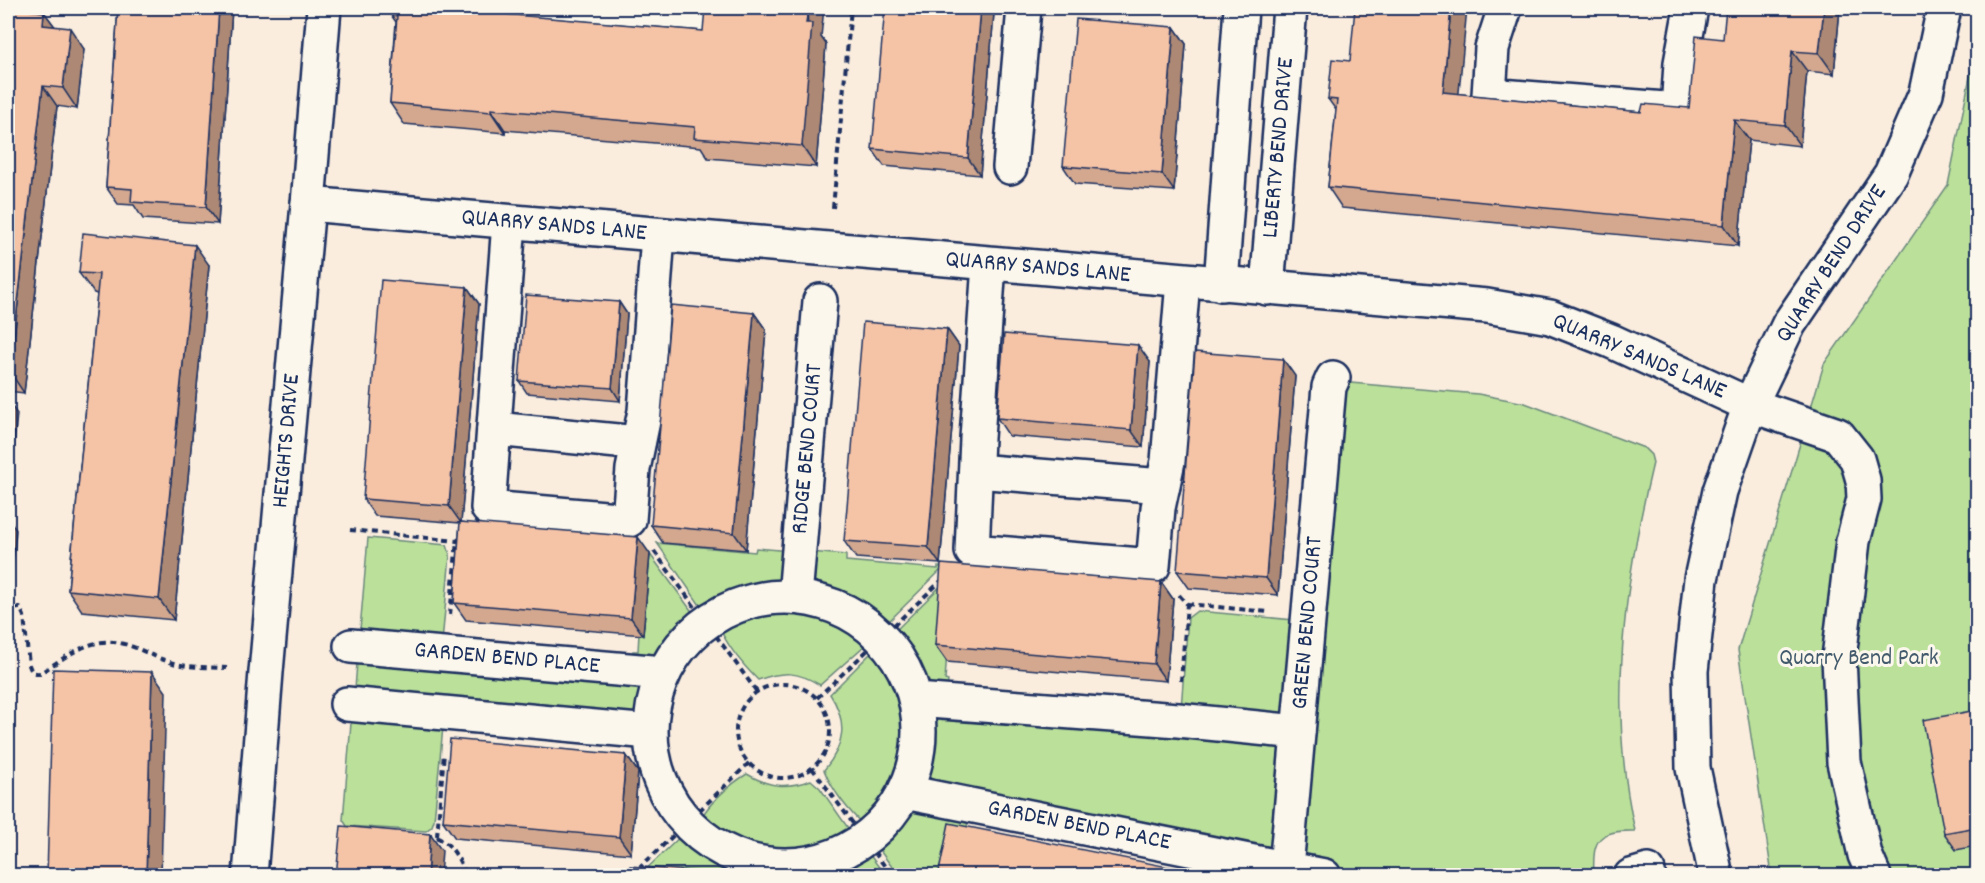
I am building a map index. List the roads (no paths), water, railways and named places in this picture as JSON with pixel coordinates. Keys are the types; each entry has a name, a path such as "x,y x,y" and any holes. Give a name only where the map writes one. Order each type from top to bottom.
{"street":[{"name":"HEIGHTS DRIVE","path":"250,876 324,8"},
{"path":"535,8 535,15 691,28 693,8"},
{"path":"1010,166 1024,8"},
{"name":"LIBERTY BEND DRIVE","path":"1221,284 1241,8"},
{"name":"LIBERTY BEND DRIVE","path":"1267,288 1290,8"},
{"path":"1505,8 1492,48 1489,94 1678,110 1681,63 1691,8"},
{"name":"QUARRY BEND DRIVE","path":"1716,876 1694,768 1691,671 1701,579 1720,491 1750,405 1789,324 1891,174 1926,93 1944,8"},
{"name":"QUARRY SANDS LANE","path":"308,204 1487,306 1550,317 1611,340 1750,405 1839,435 1857,459 1863,480 1864,499 1853,541 1839,658 1844,762 1865,855 1874,876"},
{"path":"509,222 488,508 629,520 633,469 645,411 658,235"},
{"path":"989,264 972,552 1153,566 1158,508 1168,461 1183,281"},
{"name":"RIDGE BEND COURT","path":"795,597 820,301"},
{"name":"GREEN BEND COURT","path":"1286,868 1329,387 1333,378"},
{"path":"494,429 638,443"},
{"path":"976,471 1163,486"},
{"path":"795,597 819,601 842,609 881,636 896,655 908,676 916,699 920,722 919,746 914,769 905,792 881,825 866,839 843,852 793,870 735,855 710,842 687,824 660,781 653,758 650,732 656,693 663,673 675,654 706,622 727,610 748,602 795,597"},
{"name":"GARDEN BEND PLACE","path":"351,646 663,673"},
{"path":"916,699 1298,732"},
{"path":"347,704 650,732"},
{"name":"GARDEN BEND PLACE","path":"905,792 1324,876"}],"park label":[{"name":"Quarry Bend Park","path":"1859,659"}]}
